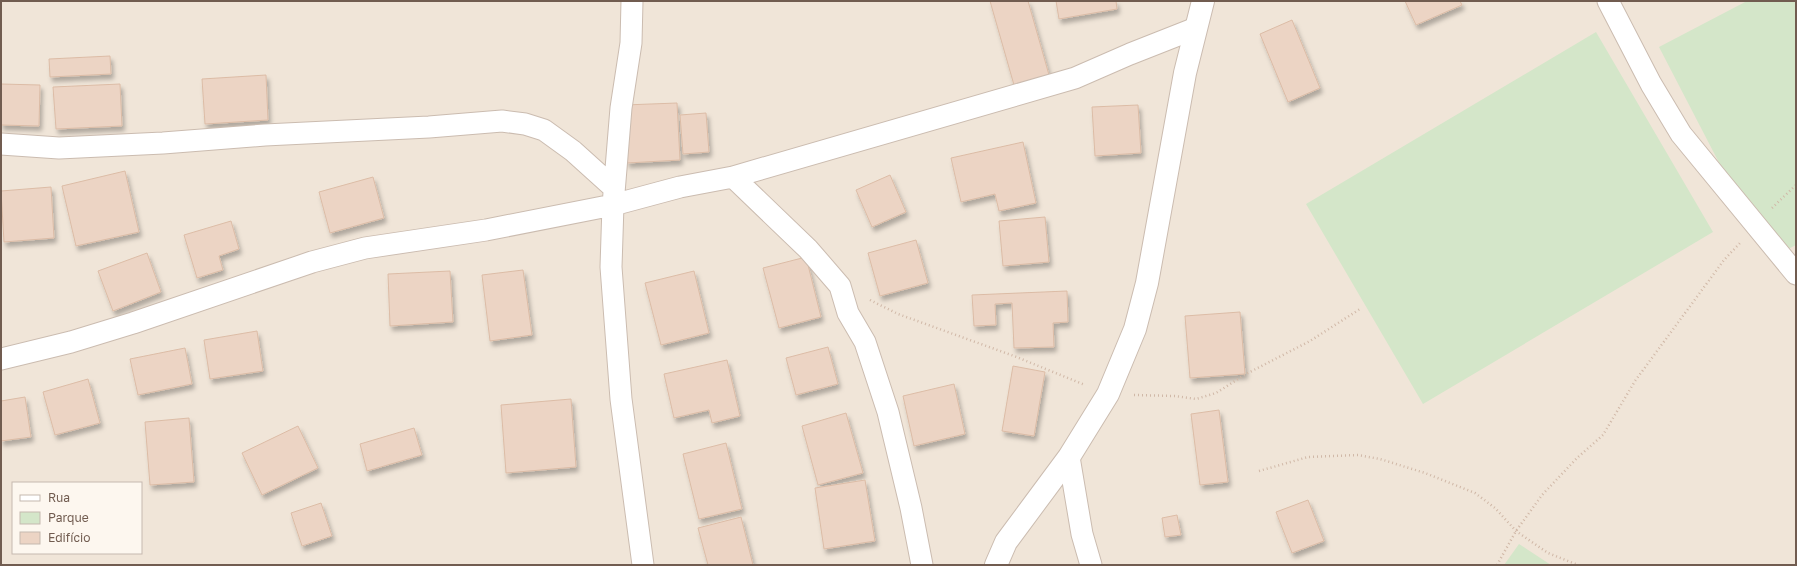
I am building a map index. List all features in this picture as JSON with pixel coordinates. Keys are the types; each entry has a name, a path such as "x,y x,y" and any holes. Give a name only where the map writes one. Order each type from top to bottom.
{"street":[{"path":"632,1 631,43 621,108 613,196 612,267 621,399 643,565"},
{"path":"996,565 1006,542 1070,457 1108,394 1135,329 1147,284 1185,73 1203,1"},
{"path":"1608,1 1651,84 1681,134 1796,274"},
{"path":"1,359 71,342 133,323 184,304 319,260 365,248 486,230 613,196 680,187 733,177 1075,78 1196,28"},
{"path":"1,144 59,148 163,143 265,134 429,127 502,121 526,124 544,130 573,150 613,196"},
{"path":"733,177 808,249 840,286 848,313 865,342 888,412 911,508 922,565"},
{"path":"1070,457 1082,534 1091,565"}],"path":[{"path":"1497,565 1516,531 1542,495 1577,458 1604,435 1634,381 1724,260 1796,185"},
{"path":"1258,471 1308,457 1358,455 1380,459 1425,473 1474,493 1495,508 1516,531 1548,553 1578,565"}],"shaded area":[{"path":"1,1 1796,1 1796,565 1,565"}],"green space":[{"path":"1747,1 1796,1 1796,245 1769,259 1659,47"},
{"path":"1596,32 1713,232 1423,404 1306,204"},
{"path":"1519,544 1551,565 1504,565"}],"building":[{"path":"990,1 1028,1 1049,75 1014,85"},
{"path":"1056,1 1116,1 1117,9 1059,19"},
{"path":"1405,1 1460,1 1462,5 1416,25"},
{"path":"1292,20 1320,88 1288,102 1260,34"},
{"path":"110,56 111,74 50,77 49,59"},
{"path":"266,75 268,120 205,124 202,79"},
{"path":"1,84 40,85 39,126 1,125"},
{"path":"120,84 122,126 56,129 53,87"},
{"path":"677,103 680,160 627,163 624,105"},
{"path":"1138,105 1141,153 1095,156 1092,107"},
{"path":"706,113 709,152 683,154 680,115"},
{"path":"1023,142 1036,203 999,211 995,194 961,202 951,158"},
{"path":"125,171 139,232 76,246 62,186"},
{"path":"890,175 906,212 872,227 856,190"},
{"path":"373,177 384,218 330,233 319,192"},
{"path":"51,187 54,238 4,242 1,191"},
{"path":"1045,217 1049,262 1003,266 999,221"},
{"path":"231,221 239,249 219,256 223,270 197,278 184,235"},
{"path":"916,240 928,283 880,296 868,253"},
{"path":"147,253 161,292 113,311 98,271"},
{"path":"806,257 821,317 779,328 763,268"},
{"path":"523,270 532,335 490,341 482,275"},
{"path":"450,271 453,322 390,326 388,274"},
{"path":"694,271 709,333 661,345 645,283"},
{"path":"1067,291 1068,322 1053,323 1054,347 1014,348 1012,303 995,304 996,325 974,326 972,295"},
{"path":"1240,312 1245,374 1190,378 1185,316"},
{"path":"257,331 263,371 210,379 204,340"},
{"path":"828,347 838,384 796,395 786,358"},
{"path":"185,348 192,384 138,395 130,359"},
{"path":"727,360 740,416 712,423 709,410 674,418 664,374"},
{"path":"1013,366 1045,372 1034,436 1002,431"},
{"path":"88,379 100,423 55,435 43,392"},
{"path":"954,384 965,434 914,446 903,396"},
{"path":"25,397 31,437 1,441 1,401"},
{"path":"571,399 576,467 506,473 501,405"},
{"path":"1219,410 1228,482 1200,485 1191,414"},
{"path":"846,413 863,473 818,485 802,426"},
{"path":"189,418 194,482 150,485 145,422"},
{"path":"298,426 318,468 262,495 242,453"},
{"path":"414,428 422,455 367,471 360,444"},
{"path":"726,443 742,509 699,519 683,454"},
{"path":"865,480 875,541 824,549 815,488"},
{"path":"1308,500 1324,541 1292,553 1276,512"},
{"path":"321,503 332,536 302,546 291,513"},
{"path":"1177,515 1181,535 1165,537 1162,518"},
{"path":"741,517 753,565 708,565 698,528"}]}
